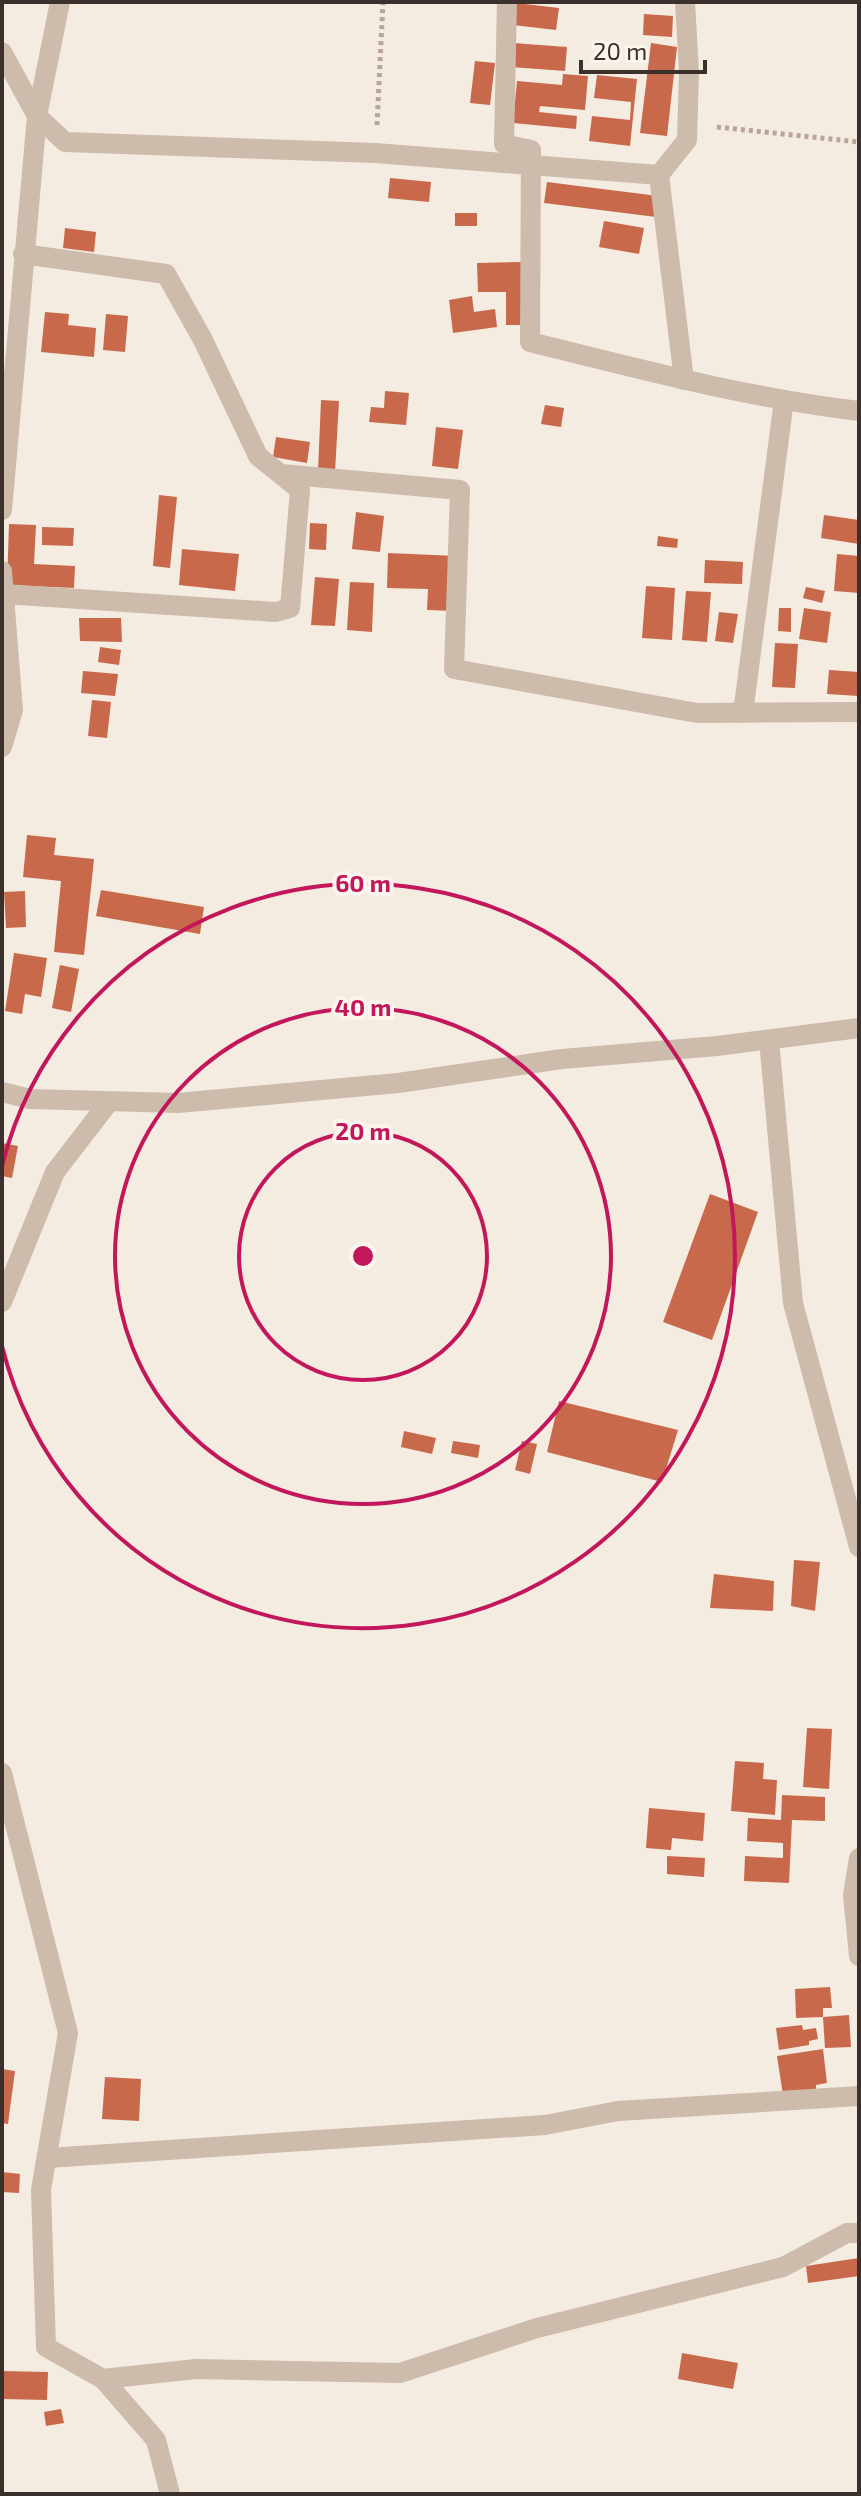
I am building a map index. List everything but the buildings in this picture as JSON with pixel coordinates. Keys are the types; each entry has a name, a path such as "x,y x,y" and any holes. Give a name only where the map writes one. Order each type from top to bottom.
{"street":[{"path":"2,510 37,116 60,2"},
{"path":"507,2 504,144 531,150 530,342 684,380 859,411"},
{"path":"684,380 659,175 687,140 689,71 685,2"},
{"path":"2,52 37,116 65,142 375,153 659,175"},
{"path":"4,594 276,612 290,608 300,490 258,456 203,340 166,274 23,254"},
{"path":"743,713 784,400"},
{"path":"281,474 460,490 454,669 697,713 859,712"},
{"path":"2,571 13,710 2,747"},
{"path":"2,1092 30,1099 209,1101 398,1083 562,1059 769,1040 859,1028"},
{"path":"769,1040 793,1303 859,1547"},
{"path":"2,1302 55,1172 109,1102"},
{"path":"2,1773 68,2033 41,2190 46,2347 103,2379 156,2440 170,2494"},
{"path":"859,1858 853,1895 859,1956"},
{"path":"47,2158 545,2125 618,2111 859,2096"},
{"path":"103,2379 196,2369 400,2373 537,2328 783,2267 847,2233 859,2233"}],"path":[{"path":"375,153 383,2"},
{"path":"688,124 859,142"}]}
